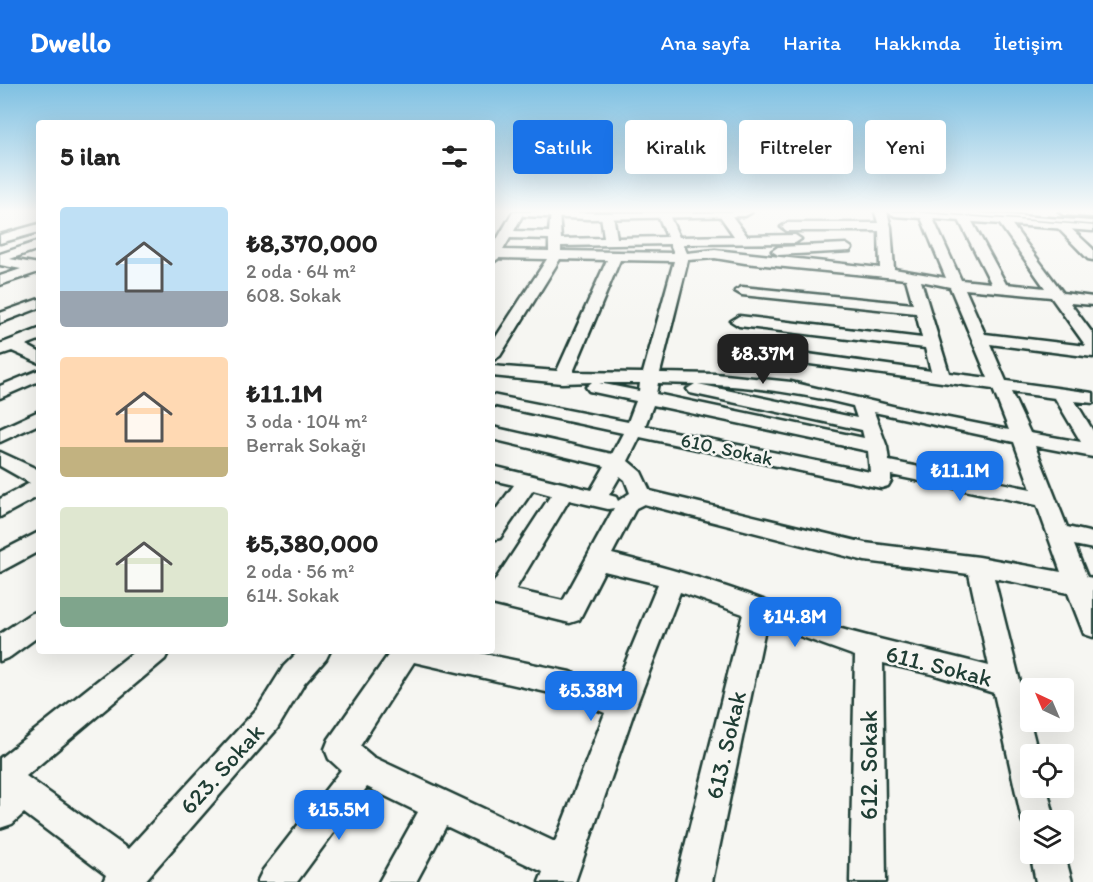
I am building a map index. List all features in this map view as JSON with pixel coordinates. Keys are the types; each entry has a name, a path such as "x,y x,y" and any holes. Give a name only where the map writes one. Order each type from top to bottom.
{"street":[{"path":"0,259 27,249"},
{"path":"495,256 531,249"},
{"path":"495,351 553,249"},
{"path":"578,249 615,256 677,249"},
{"path":"596,499 617,462 647,398 679,249"},
{"path":"681,249 715,254 821,249"},
{"path":"886,249 887,273"},
{"path":"941,249 1001,386 1060,534 1085,586 1093,626"},
{"path":"979,249 1000,286"},
{"path":"1024,249 1093,345"},
{"path":"715,254 743,275 920,309"},
{"path":"569,379 615,256"},
{"path":"0,259 36,268"},
{"path":"5,292 36,269"},
{"path":"743,275 887,273 912,275 957,284 1000,286 1060,300 1093,313"},
{"path":"735,365 743,275"},
{"path":"912,275 920,309 942,378"},
{"path":"1060,300 1093,301"},
{"path":"0,318 36,304"},
{"path":"739,321 932,344"},
{"path":"7,348 36,335"},
{"path":"981,338 1093,352"},
{"path":"7,348 36,357"},
{"path":"735,365 791,387 887,410 1093,449"},
{"path":"495,371 569,379 650,378 735,365 942,378 1093,398"},
{"path":"0,393 36,376"},
{"path":"650,378 713,394 868,426"},
{"path":"569,379 584,385 647,398 1047,500"},
{"path":"1062,394 1093,449"},
{"name":"610. Sokak","path":"495,401 880,481 878,456"},
{"path":"861,402 878,456"},
{"path":"6,428 36,418"},
{"path":"495,434 617,462 634,477 633,502 598,560 570,613 498,596 564,490"},
{"path":"0,459 36,477"},
{"path":"495,474 596,499 633,502 866,552 979,566 1085,586"},
{"path":"495,528 528,482"},
{"path":"2,506 36,489"},
{"path":"1060,534 1093,541"},
{"path":"0,563 36,542"},
{"name":"611. Sokak","path":"598,560 660,575 757,608 795,625 869,649 932,662 1006,684"},
{"path":"979,566 1021,744"},
{"path":"404,654 340,749 362,768 560,873 672,580"},
{"name":"613. Sokak","path":"694,882 757,608"},
{"path":"0,649 36,624"},
{"name":"612. Sokak","path":"868,882 869,649"},
{"path":"125,877 6,790 152,654"},
{"name":"623. Sokak","path":"125,877 267,719 294,675 313,654"},
{"path":"430,654 570,685 622,706"},
{"path":"275,882 362,768"},
{"path":"397,882 439,807"},
{"path":"1050,864 1054,882"}]}
